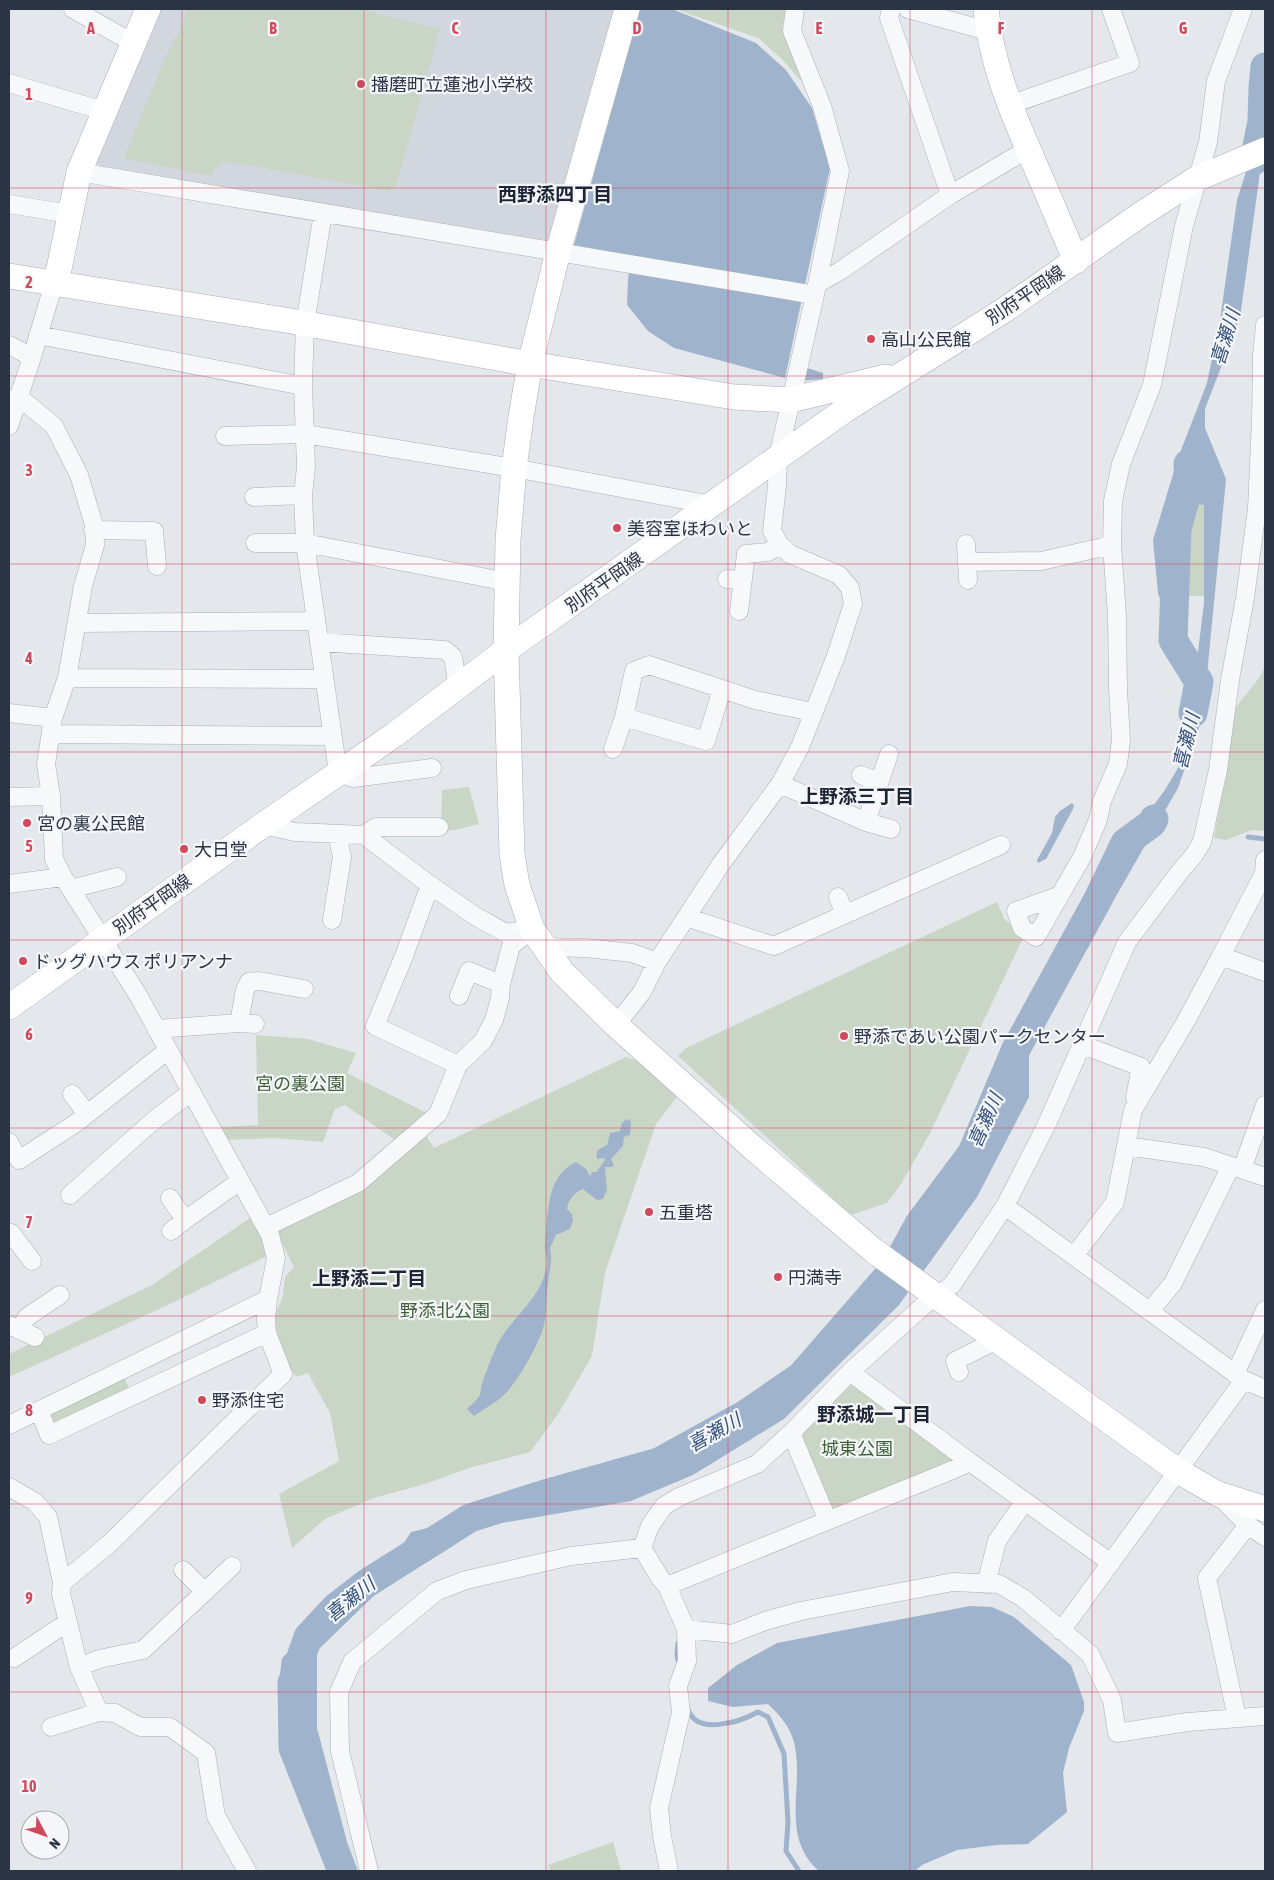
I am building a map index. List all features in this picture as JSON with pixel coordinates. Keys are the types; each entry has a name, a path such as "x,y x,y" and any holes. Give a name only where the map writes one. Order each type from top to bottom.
{"street":[{"path":"73,9 133,43"},
{"path":"9,426 14,399 32,356 59,269 79,172 148,9"},
{"path":"627,9 558,252 530,364 514,468 508,540 506,650 512,854 517,885 538,938 562,972 616,1025 752,1147 874,1251 1178,1471 1257,1517 1265,1537"},
{"path":"616,1025 642,992 657,962 721,864 780,784 800,747 836,656 853,604 850,588 839,575 790,554 780,545 772,531 778,457 816,290 840,171 822,106 792,31 795,9"},
{"path":"891,9 889,18 950,195"},
{"path":"908,9 987,20 999,75 1010,105 1076,260"},
{"path":"1010,105 1130,63 1110,9"},
{"path":"1058,896 1070,878 1089,840 1098,820 1102,801 1118,764 1121,740 1117,616 1112,545 1113,501 1121,464 1152,386 1184,226 1205,175 1216,81 1243,9"},
{"path":"9,84 104,111"},
{"path":"79,172 624,263 816,290 840,271 950,195 1028,149"},
{"name":"別府平岡線","path":"9,1007 103,938 458,687 506,650 712,506 845,410 1003,311 1140,215 1205,175 1265,150"},
{"path":"9,204 70,214"},
{"path":"323,213 305,324 303,386 306,467 303,495 305,543 338,773 353,778 432,768"},
{"path":"9,276 734,397 790,400 906,373"},
{"path":"642,1548 650,1526 664,1506 679,1497 757,1464 791,1433 850,1372 932,1293 952,1285 1005,1206 1046,1126 1127,942 1202,842 1218,770 1257,509 1263,421 1262,355 1265,325"},
{"path":"38,335 303,386"},
{"path":"9,345 32,356"},
{"path":"14,399 54,426 79,475 94,525 95,545 83,586 67,678 52,726 46,764 51,796 54,859 67,883 138,995 266,1227 276,1258 268,1300 267,1333 283,1374 109,1544 62,1583"},
{"path":"225,436 305,434 514,468 712,506"},
{"path":"254,497 303,495"},
{"path":"93,530 154,531 161,554"},
{"path":"255,543 305,543 508,582"},
{"path":"739,612 735,579 746,554 768,552 780,545"},
{"path":"968,580 966,553 1040,561 1112,545"},
{"path":"77,623 315,621"},
{"path":"319,642 445,650 453,657 458,687"},
{"path":"613,749 624,717 634,671 648,665 755,700 814,712"},
{"path":"67,678 324,679"},
{"path":"624,717 706,741 722,689"},
{"path":"9,713 52,726 332,736"},
{"path":"866,822 889,754"},
{"path":"862,775 879,782"},
{"path":"780,784 866,822 891,829"},
{"path":"9,797 51,796"},
{"path":"263,825 295,832 364,835 430,885 475,916 506,933 586,948 632,953 657,962"},
{"path":"364,835 376,827 439,828"},
{"path":"332,920 342,857 337,834"},
{"path":"686,917 774,946 1001,845"},
{"path":"1133,1110 1186,1021 1221,956 1264,873 1265,860"},
{"path":"9,884 67,883 117,877"},
{"path":"430,885 404,956 375,1026 458,1065"},
{"path":"838,896 845,914"},
{"path":"266,1227 358,1183 438,1114 458,1065 483,1041 494,1020 511,946 538,938"},
{"path":"1221,956 1265,972"},
{"path":"459,996 469,970 501,984"},
{"path":"156,1029 247,1023 245,990 249,982 285,978 304,989"},
{"path":"1074,1256 1115,1202 1141,1067 1083,1045"},
{"path":"9,1142 19,1160 87,1114 168,1050"},
{"path":"70,1195 84,1173 191,1092"},
{"path":"72,1094 87,1114"},
{"path":"1150,1311 1173,1283 1237,1168 1265,1105"},
{"path":"1126,1146 1204,1158 1265,1177"},
{"path":"171,1231 240,1181"},
{"path":"170,1198 186,1220"},
{"path":"1005,1206 1239,1377 1265,1389"},
{"path":"13,1244 32,1260"},
{"path":"36,1337 14,1328 60,1294"},
{"path":"9,1425 268,1300"},
{"path":"1061,1630 1178,1471 1239,1377 1265,1310"},
{"path":"39,1410 49,1436 267,1333"},
{"path":"959,1372 955,1361 997,1340"},
{"path":"132,1365 144,1391"},
{"path":"850,1372 970,1462 1111,1563"},
{"path":"791,1433 828,1521"},
{"path":"667,1586 970,1462"},
{"path":"9,1487 35,1502 48,1517 62,1583 61,1594 79,1667 99,1712"},
{"path":"986,1584 996,1541 1025,1501"},
{"path":"1237,1718 1207,1578 1257,1517"},
{"path":"642,1548 667,1586 686,1629 687,1661 678,1686 681,1712 659,1808 662,1836 670,1871"},
{"path":"369,1871 340,1751 339,1692 352,1662 438,1591 466,1580 571,1556 642,1548"},
{"path":"79,1667 99,1659 143,1650 232,1566"},
{"path":"183,1570 205,1592"},
{"path":"686,1629 732,1634 801,1610 953,1582 999,1584 1023,1598 1090,1654 1112,1700 1117,1732 1188,1722 1265,1716"},
{"path":"14,1658 68,1622"},
{"path":"51,1727 99,1712 115,1713 140,1727 170,1727 206,1753 216,1816 246,1871"}],"shaded area":[{"name":"播磨町立蓮池小学校","path":"160,9 615,9 550,241 100,168 95,159"}],"green space":[{"path":"188,9 365,9 374,13 440,29 396,186 389,191 260,167 221,162 210,176 124,158 162,65"},
{"path":"675,9 787,9 782,27 802,82 781,58 758,38"},
{"path":"1183,502 1204,505 1204,596 1176,596 1168,549"},
{"path":"1265,666 1265,831 1252,830 1226,840 1214,838 1236,707 1259,678"},
{"path":"469,787 479,824 455,830 441,831 442,790"},
{"path":"997,902 1005,920 1025,934 929,1135 901,1184 887,1203 851,1215 678,1056 686,1048"},
{"name":"宮の裏公園","path":"256,1035 308,1039 356,1053 347,1073 431,1115 398,1142 345,1105 335,1109 323,1142 274,1138 226,1140 218,1127 258,1125"},
{"name":"野添北公園","path":"626,1057 639,1062 677,1097 656,1124 605,1273 592,1356 558,1414 530,1452 469,1468 428,1483 374,1498 325,1519 292,1548 279,1494 339,1461 330,1413 308,1373 296,1377 280,1350 274,1317 283,1296 285,1277 294,1267 274,1227 425,1134 434,1148"},
{"path":"250,1218 267,1247 269,1255 168,1305 9,1377 9,1354 152,1285"},
{"path":"124,1377 131,1392 50,1426 49,1413"},
{"name":"城東公園","path":"853,1384 952,1456 951,1465 837,1508 826,1506 802,1434 844,1388"},
{"path":"613,1842 621,1871 551,1871 548,1865"}],"water":[{"path":"640,9 672,9 756,43 786,70 812,108 830,168 785,378 674,348 648,331 627,305 631,256 574,245"},
{"path":"1265,67 1265,136 1240,318 1205,409 1205,428 1226,479 1203,716 1178,788 1072,973 1056,991 1029,1036 1029,1097 977,1197 899,1305 784,1419 693,1475 631,1501 419,1537 392,1578 317,1651 317,1728 347,1842 358,1871 342,1871 293,1748 293,1711 280,1674 282,1658 341,1602 386,1571 411,1532 470,1518 659,1462 746,1414 801,1376 895,1268 919,1224 972,1153 1016,1049 1097,901 1125,843 1165,790 1185,756 1204,603 1204,505 1183,503 1168,549 1176,596 1173,640 1158,593 1153,540 1178,458 1207,383 1220,320 1237,200 1262,122"},
{"path":"804,367 823,373 823,379 800,381"},
{"path":"1072,803 1074,805 1073,809 1046,859 1038,863 1037,860 1052,833 1055,817"},
{"path":"626,1119 631,1121 630,1135 624,1137 623,1146 611,1159 614,1165 612,1167 605,1167 607,1190 603,1199 597,1200 583,1189 575,1194 570,1200 567,1209 572,1214 573,1220 570,1229 556,1235 550,1248 551,1261 545,1320 528,1361 506,1393 474,1416 467,1409 480,1395 497,1345 539,1288 544,1277 547,1263 545,1246 548,1210 553,1187 558,1177 566,1168 576,1162 586,1169 590,1176 592,1172 596,1172 605,1160 604,1158 597,1159 597,1152 607,1145 610,1133 620,1131 622,1123"},
{"path":"970,1606 992,1607 1014,1617 1071,1665 1084,1702 1084,1711 1069,1748 1063,1773 1067,1812 1028,1844 997,1845 957,1850 922,1865 915,1871 819,1871 807,1857 800,1842 796,1826 797,1759 794,1742 787,1726 768,1704 733,1707 708,1701 708,1688 737,1665 777,1643"}],"waterway":[{"name":"喜瀬川","path":"1254,161 1262,122 1265,67"},
{"name":"喜瀬川","path":"1188,464 1189,485 1177,529 1173,640 1199,682 1193,713"},
{"name":"喜瀬川","path":"342,1871 293,1748 292,1683 308,1637 336,1607 367,1583 470,1518 545,1494 659,1462 746,1414 801,1376 895,1268 919,1224 972,1153 1016,1049 1097,901 1125,843 1152,823 1154,819"},
{"path":"1248,837 1265,839"},
{"path":"678,1643 677,1655 679,1664"},
{"path":"688,1709 693,1717 700,1722 709,1724 730,1723 758,1712 768,1717 784,1754 788,1822 786,1851 799,1871"}],"place":[{"name":"播磨町立蓮池小学校","path":"361,84"},
{"name":"高山公民館","path":"871,339"},
{"name":"美容室ほわいと","path":"617,528"},
{"name":"宮の裏公民館","path":"27,823"},
{"name":"大日堂","path":"184,849"},
{"name":"ドッグハウス ポリアンナ","path":"23,961"},
{"name":"野添であい公園パークセンター","path":"844,1036"},
{"name":"五重塔","path":"649,1212"},
{"name":"円満寺","path":"778,1277"},
{"name":"野添住宅","path":"202,1400"}],"district":[{"name":"西野添四丁目","path":"555,194"},
{"name":"上野添三丁目","path":"857,796"},
{"name":"上野添二丁目","path":"369,1278"},
{"name":"野添城一丁目","path":"874,1414"}]}
